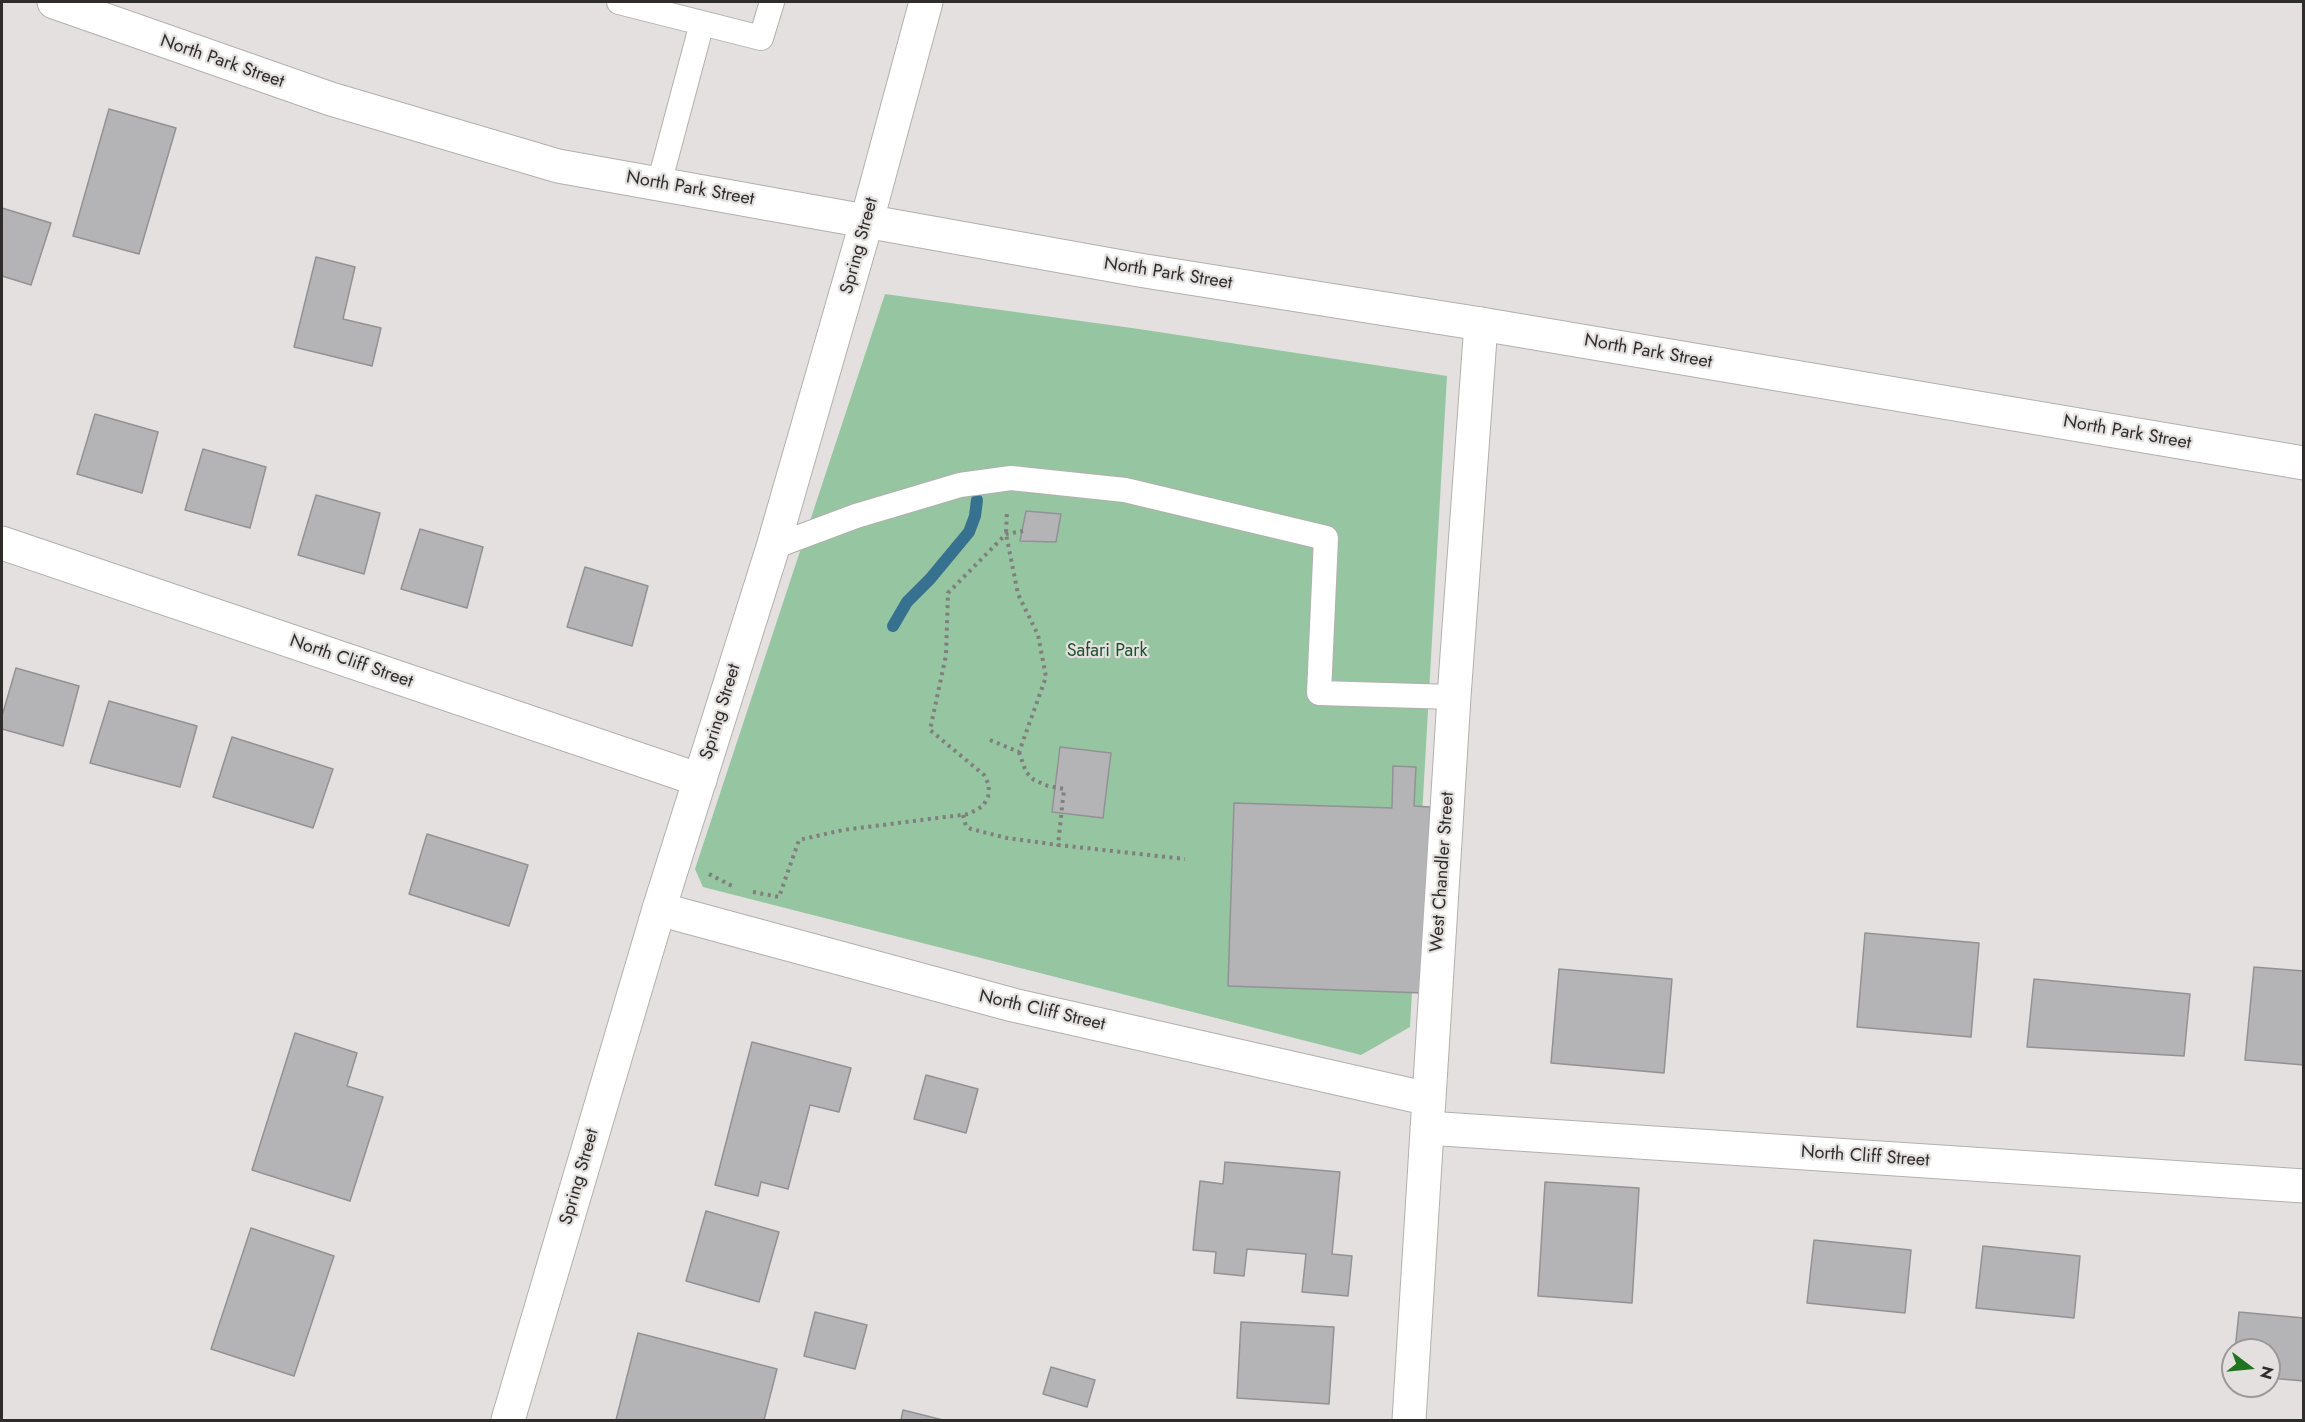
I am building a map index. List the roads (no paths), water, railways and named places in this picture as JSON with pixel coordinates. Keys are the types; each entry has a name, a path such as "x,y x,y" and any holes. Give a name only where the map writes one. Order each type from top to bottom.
{"street":[{"name":"North Park Street","path":"54,2 343,103 558,166 1138,270 1481,324 2304,463"},
{"name":"Spring Street","path":"508,1420 659,909 773,547 867,220 926,2"},
{"name":"West Chandler Street","path":"1408,1420 1454,697 1481,324"},
{"name":"North Cliff Street","path":"2,543 700,780"},
{"name":"North Cliff Street","path":"659,909 1012,1005 1428,1114 2304,1186"}],"lane":[{"path":"619,2 761,38 772,2"},
{"path":"659,184 702,23"},
{"path":"773,547 856,516 960,485 1011,478 1125,490 1326,538 1319,693 1454,697"}],"waterway":[{"path":"893,626 907,602 930,579 969,532 975,516 977,500"}],"park label":[{"name":"Safari Park","path":"1107,652"}]}
